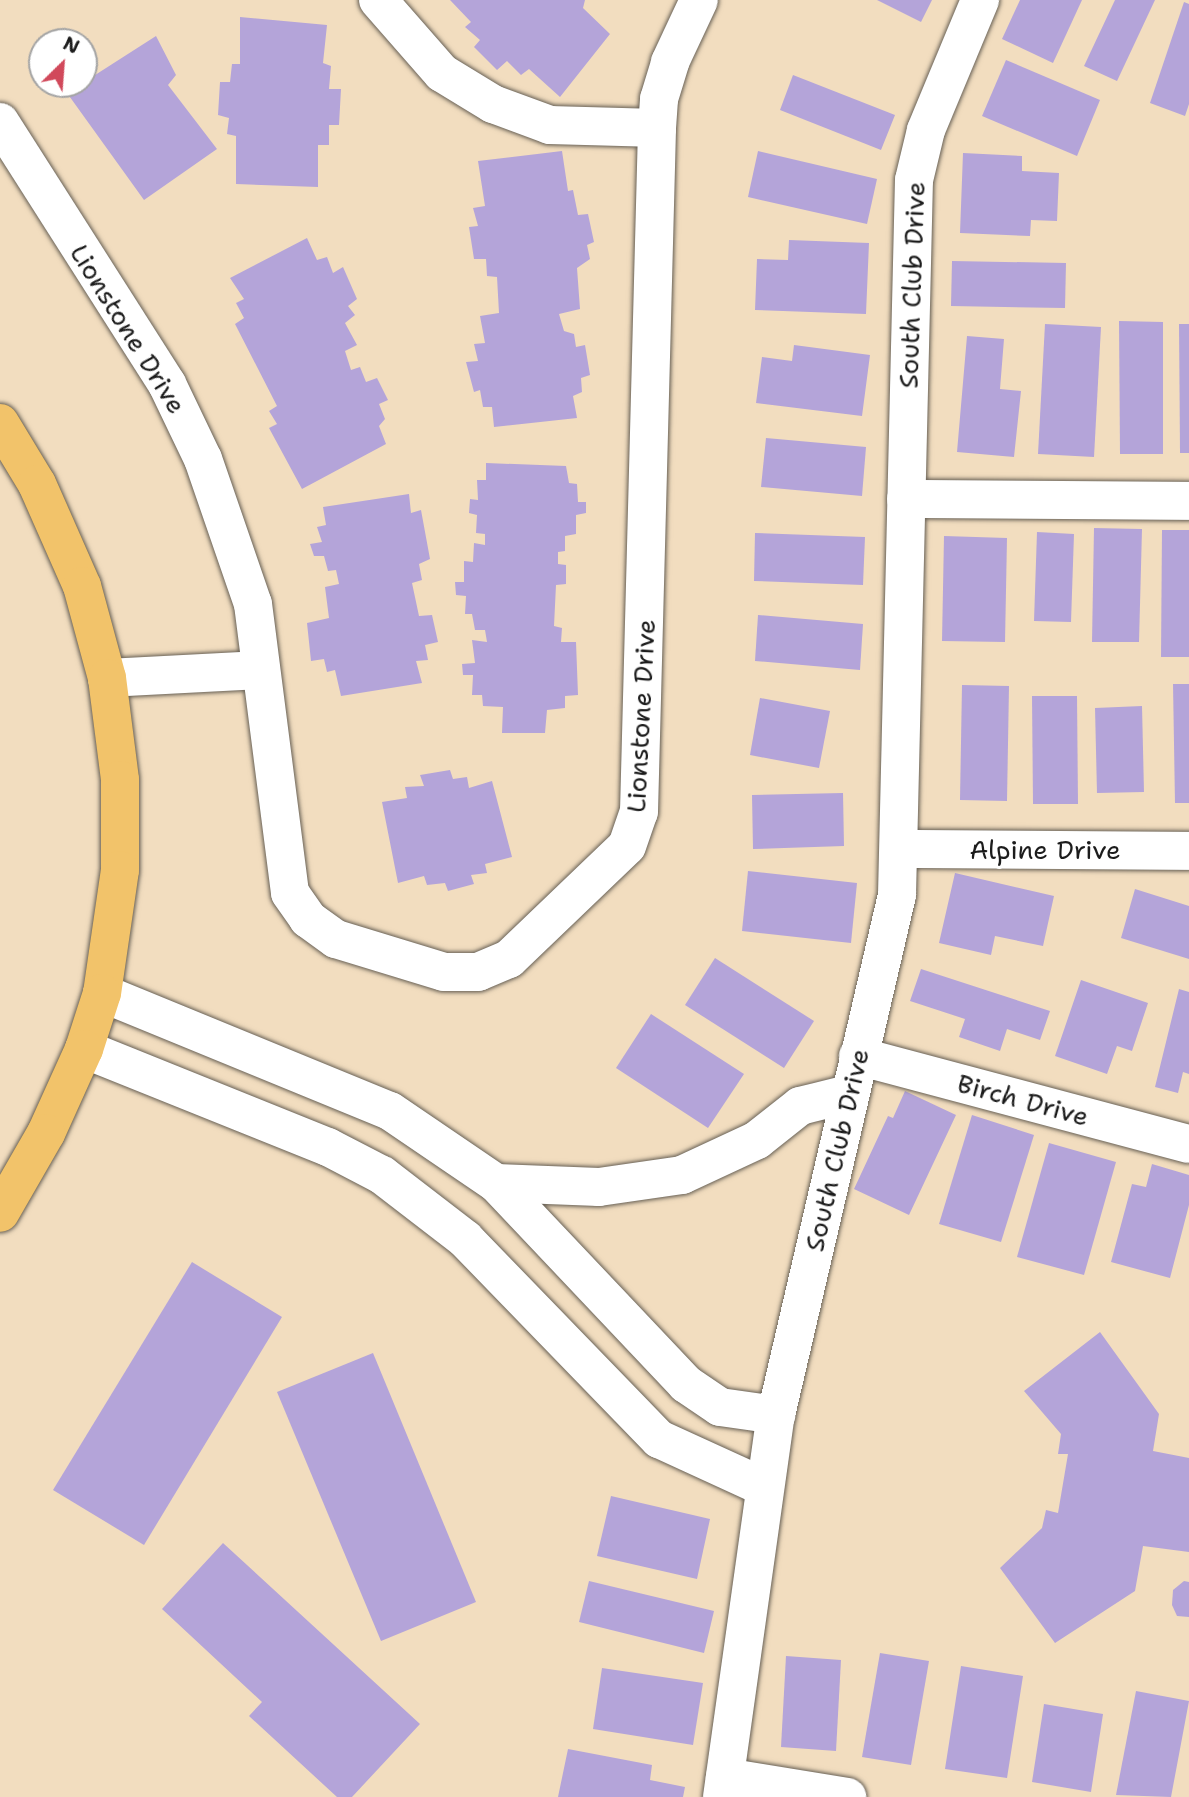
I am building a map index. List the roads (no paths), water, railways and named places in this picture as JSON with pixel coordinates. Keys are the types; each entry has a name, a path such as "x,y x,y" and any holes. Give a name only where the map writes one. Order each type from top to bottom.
{"main road":[{"path":"0,423 37,484 82,586 107,678 120,780 120,870 102,993 84,1049 47,1133 0,1213"}],"street":[{"path":"378,0 442,73 493,104 550,125 657,128"},
{"name":"Lionstone Drive","path":"0,122 167,384 203,459 253,604 290,893 308,919 335,939 444,972 478,972 509,959 628,846 639,812 643,767 659,99 670,62 699,0"},
{"name":"South Club Drive","path":"723,1787 776,1415 848,1094 890,940 901,849 914,180 926,130 980,0"},
{"path":"906,499 1189,501"},
{"path":"107,678 261,670"},
{"name":"Alpine Drive","path":"901,849 1189,851"},
{"path":"102,993 358,1096 441,1142 496,1183 686,1384 720,1408 776,1415"},
{"path":"84,1049 328,1147 382,1175 465,1239 659,1439 764,1488"},
{"name":"Birch Drive","path":"858,1056 1189,1144"},
{"path":"496,1183 599,1187 682,1175 757,1140 800,1107 848,1094"},
{"path":"723,1787 847,1797"}]}
